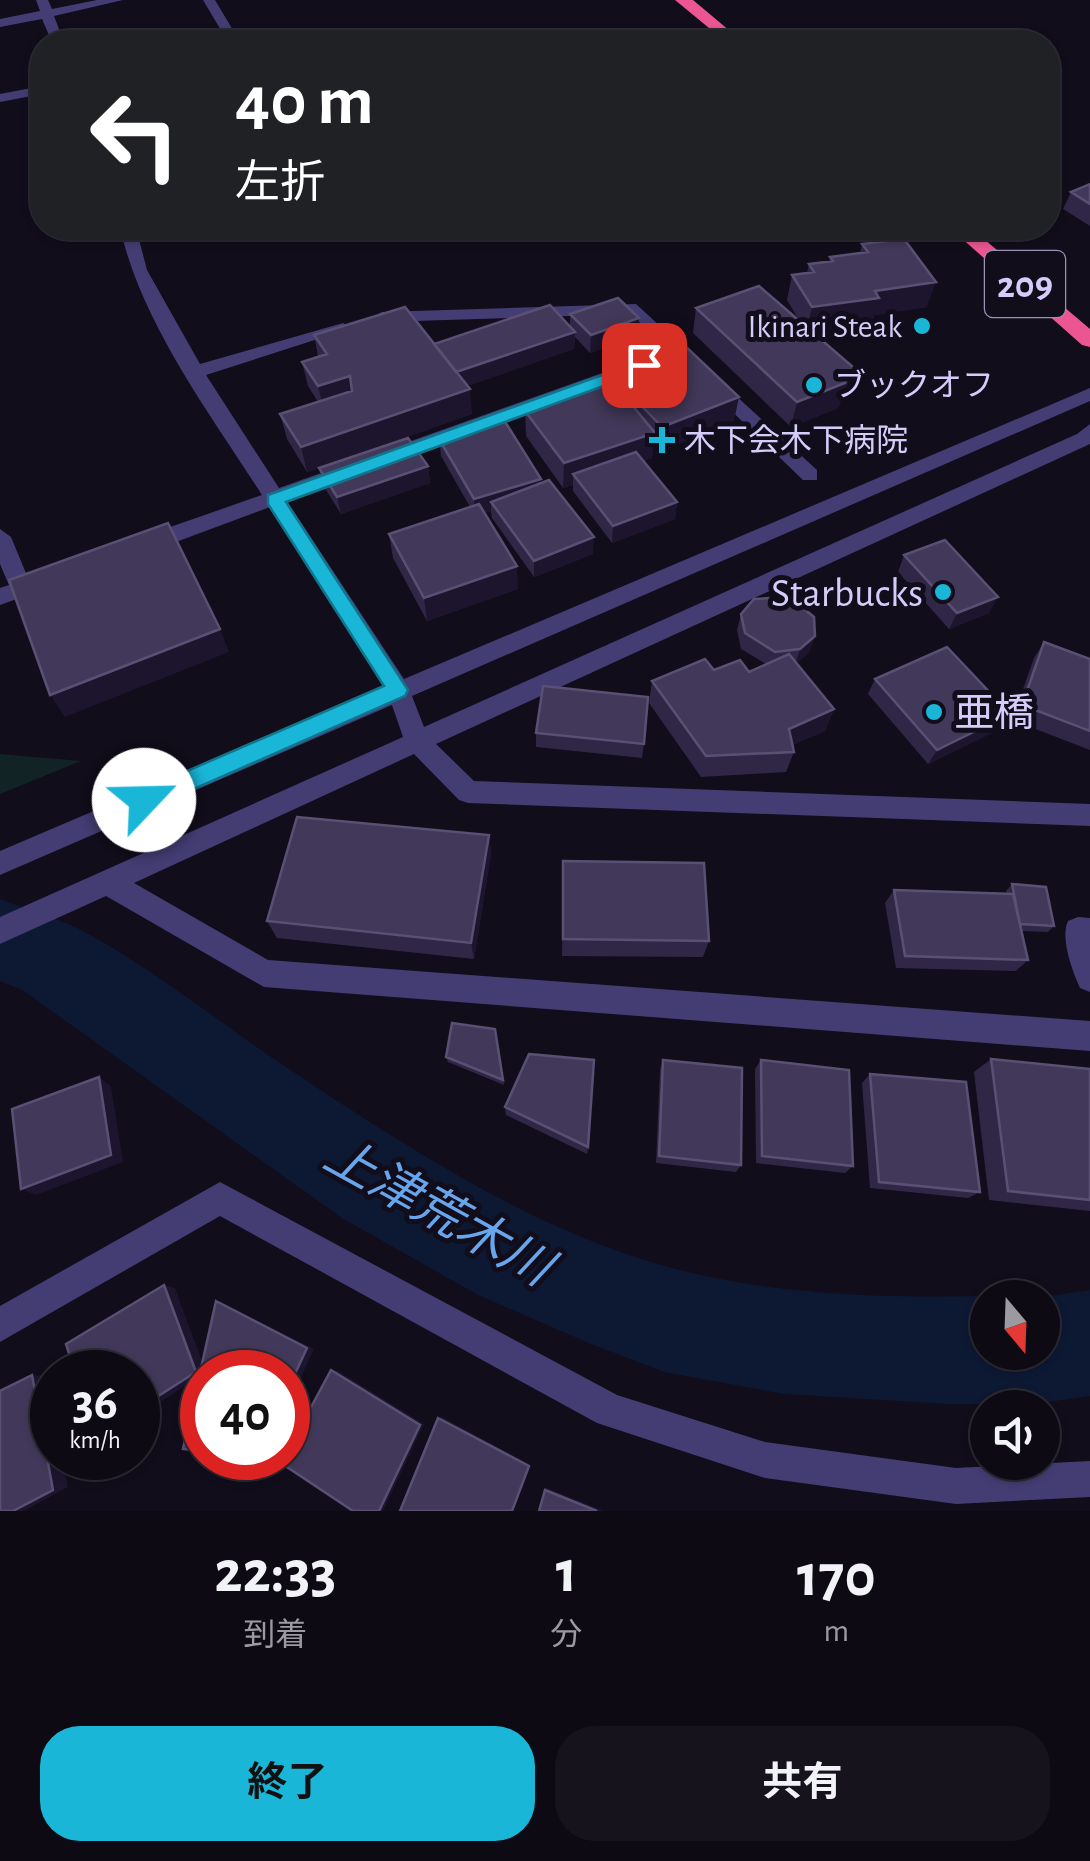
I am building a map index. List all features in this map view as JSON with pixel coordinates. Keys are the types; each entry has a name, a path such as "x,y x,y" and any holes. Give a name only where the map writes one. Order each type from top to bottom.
{"highway":[{"path":"683,0 720,30"},
{"name":"209","path":"974,240 1090,340"}],"street":[{"path":"41,0 54,30"},
{"path":"0,23 118,0"},
{"path":"209,0 227,30"},
{"path":"0,98 30,92"},
{"path":"131,240 138,270 194,372 398,690 417,741 468,792 1090,816"},
{"path":"194,372 377,318 636,309 810,475"},
{"path":"112,556 681,352"},
{"path":"0,863 1090,394"},
{"path":"0,931 1084,440 1090,431"},
{"path":"0,537 11,592 58,575"},
{"path":"101,885 264,973 1090,1036"},
{"path":"1090,931 1078,930 1090,978"},
{"path":"0,1325 220,1198 610,1410 765,1460 956,1486 1090,1479"}],"shaded area":[{"path":"0,754 81,761 0,794"}],"building":[{"path":"1090,184 1090,204 1071,192"},
{"path":"905,240 936,282 875,291 879,298 812,307 792,275 814,272 809,264 833,261 830,257 868,252 862,244"},
{"path":"759,286 853,367 845,383 797,402 696,308"},
{"path":"618,298 639,318 591,335 570,314"},
{"path":"550,305 575,332 456,372 434,344"},
{"path":"405,307 470,389 301,447 280,414 352,391 350,376 318,386 302,362 327,354 314,335"},
{"path":"683,344 739,397 662,427 608,371"},
{"path":"614,383 655,433 564,463 525,411"},
{"path":"504,420 541,479 474,499 439,439"},
{"path":"408,438 428,466 337,497 319,468"},
{"path":"636,452 677,502 613,526 573,474"},
{"path":"549,480 594,537 534,561 491,502"},
{"path":"479,504 517,566 424,598 389,534"},
{"path":"168,523 220,629 50,695 9,580"},
{"path":"945,540 998,597 957,613 904,555"},
{"path":"789,597 814,617 815,636 800,649 775,652 745,633 741,614 754,599"},
{"path":"1044,642 1090,659 1090,731 1022,705"},
{"name":"亜橋","path":"947,647 1010,714 937,750 875,679"},
{"path":"789,654 834,709 789,729 794,752 706,756 652,681 705,659 714,670 740,660 749,672"},
{"path":"543,686 648,697 644,744 536,733"},
{"path":"297,817 489,835 471,943 267,921"},
{"path":"563,861 704,863 709,941 563,939"},
{"path":"1012,884 1046,887 1054,926 1020,924"},
{"path":"894,890 1013,894 1028,960 905,956"},
{"path":"452,1023 495,1029 503,1080 446,1057"},
{"path":"529,1054 594,1060 588,1147 505,1107"},
{"path":"991,1059 1090,1069 1090,1200 1008,1191"},
{"path":"663,1060 742,1068 741,1165 659,1156"},
{"path":"761,1060 849,1070 853,1166 762,1156"},
{"path":"870,1074 966,1082 980,1192 879,1182"},
{"path":"99,1077 111,1155 21,1189 12,1109"},
{"path":"164,1285 188,1350 180,1350 180,1382 160,1395 160,1350 68,1350 66,1344"},
{"path":"216,1301 307,1348 306,1350 205,1350"},
{"path":"331,1370 420,1425 379,1511 353,1511 306,1480 310,1480 310,1409"},
{"path":"30,1376 30,1480 51,1480 53,1490 13,1511 0,1511 0,1391"},
{"path":"438,1418 529,1466 512,1511 400,1511"},
{"path":"545,1490 597,1511 539,1511"}],"waterway":[{"name":"上津荒木川","path":"0,940 53,961 377,1183 514,1259 586,1290 664,1319 743,1335 866,1348 970,1350"},
{"name":"上津荒木川","path":"1060,1347 1090,1343"}],"place":[{"name":"Ikinari Steak","path":"922,326"},
{"name":"ブックオフ","path":"814,385"},
{"name":"木下会木下病院","path":"662,440"},
{"name":"Starbucks","path":"943,592"},
{"name":"亜橋","path":"934,712"}],"route":[{"path":"144,800 398,690 275,499 644,365"}]}
